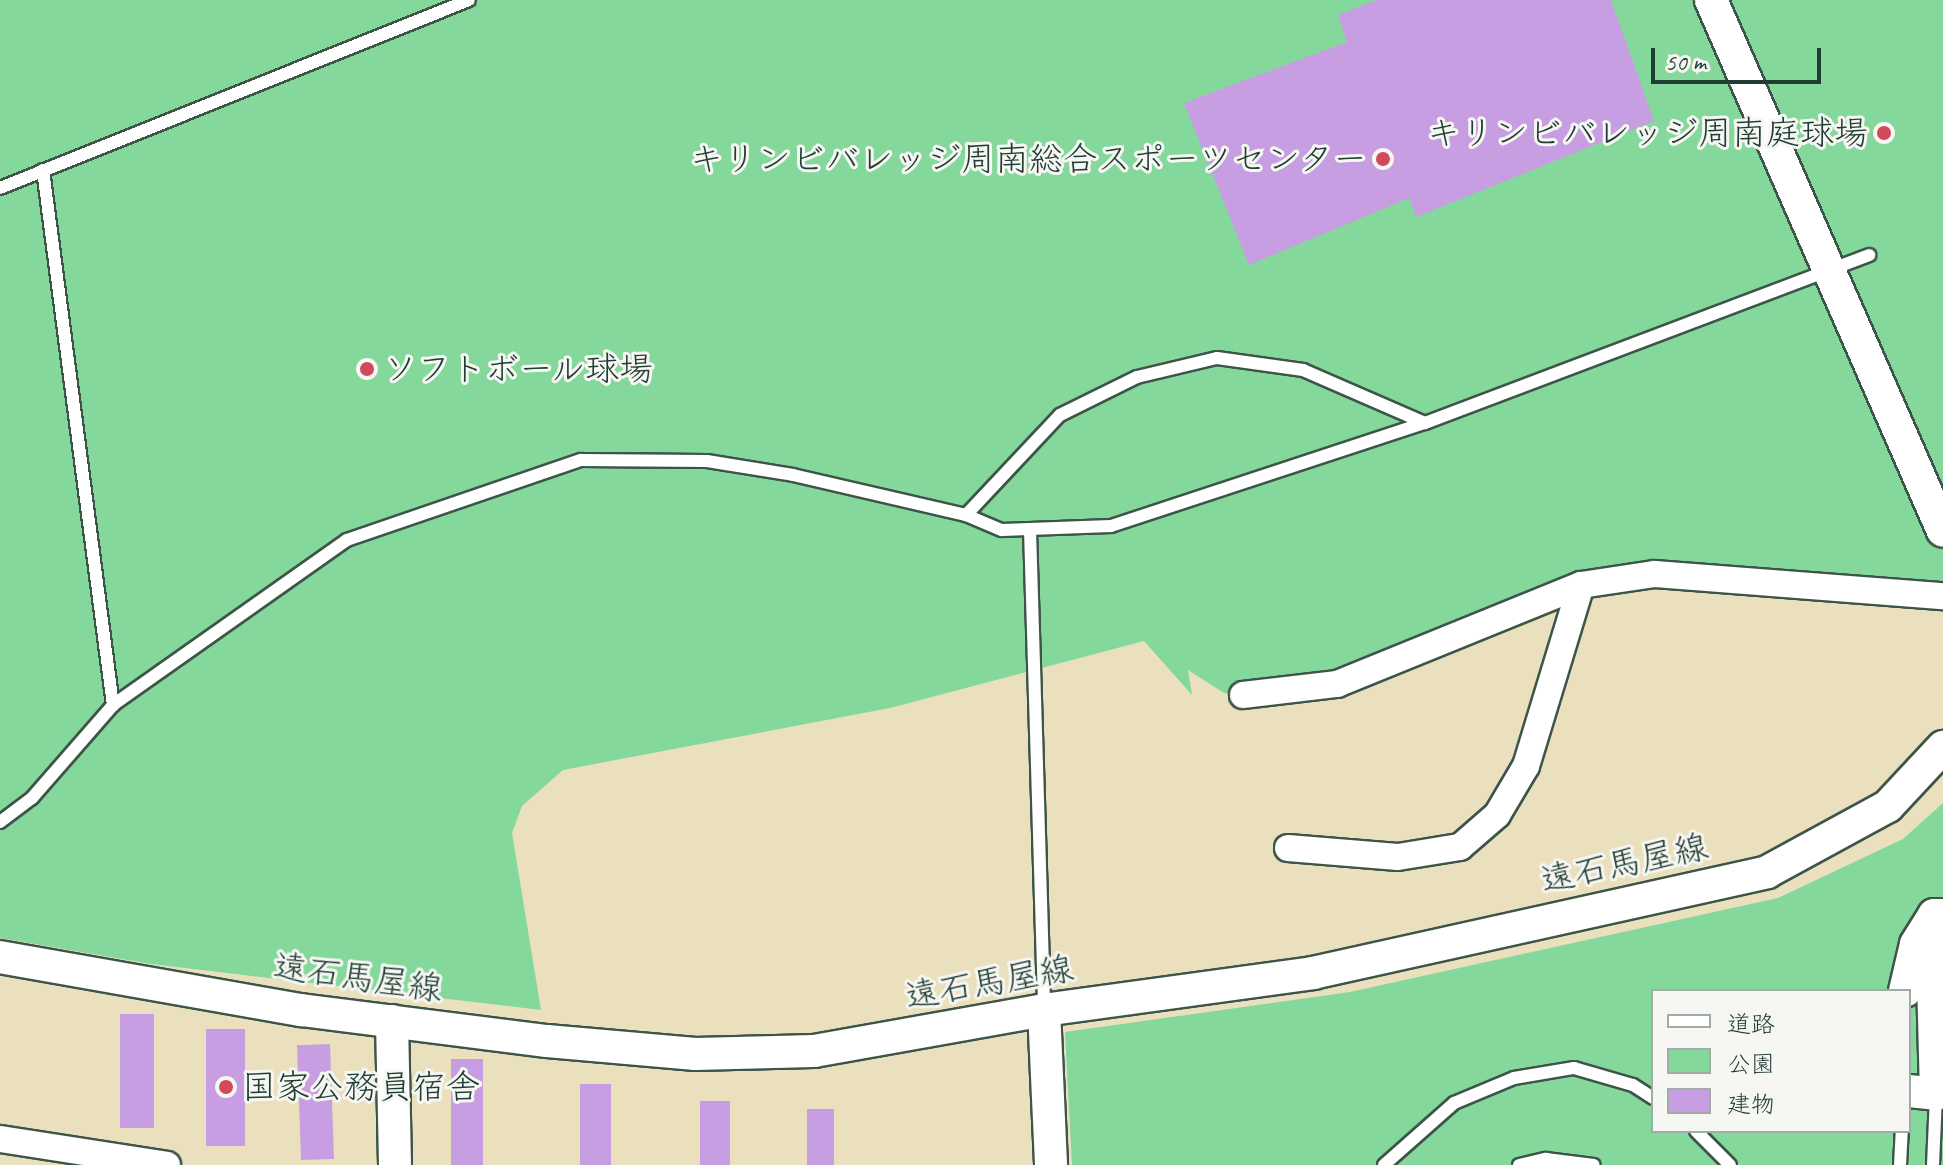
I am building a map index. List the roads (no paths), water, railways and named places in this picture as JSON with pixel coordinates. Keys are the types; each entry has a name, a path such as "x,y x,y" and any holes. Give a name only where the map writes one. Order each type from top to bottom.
{"street":[{"path":"1711,0 1943,531"},
{"path":"1243,695 1337,684 1581,585 1655,574 1943,596"},
{"path":"1288,848 1398,857 1460,847 1497,815 1526,766 1581,585"},
{"name":"遠石馬屋線","path":"0,957 392,1021 695,1054 814,1051 1044,1010 1313,973 1767,872 1888,806 1943,747"},
{"path":"1905,989 1916,944 1934,915 1943,915"},
{"path":"1923,1093 1933,981 1943,943"},
{"path":"1044,1010 1051,1165"},
{"path":"392,1021 395,1165"},
{"path":"0,1139 72,1158 167,1165"}],"lane":[{"path":"0,188 469,0"},
{"path":"43,170 113,705"},
{"path":"0,822 32,798 113,705 347,540 581,460 707,461 793,475 966,515 1002,530 1111,526 1425,423 1869,255"},
{"path":"966,515 1060,415 1137,377 1217,358 1303,370 1425,423"},
{"path":"1030,530 1044,1010"},
{"path":"1384,1165 1454,1103 1514,1078 1574,1068 1633,1085 1651,1097"},
{"path":"1923,1093 1933,1165"},
{"path":"1698,1133 1730,1165"},
{"path":"1900,1165 1902,1133"},
{"path":"1519,1165 1546,1159 1594,1165"}],"place":[{"name":"キリンビバレッジ周南庭球場","path":"1884,133"},
{"name":"キリンビバレッジ周南総合スポーツセンター","path":"1383,159"},
{"name":"ソフトボール球場","path":"367,369"},
{"name":"国家公務員宿舎","path":"226,1087"}]}
